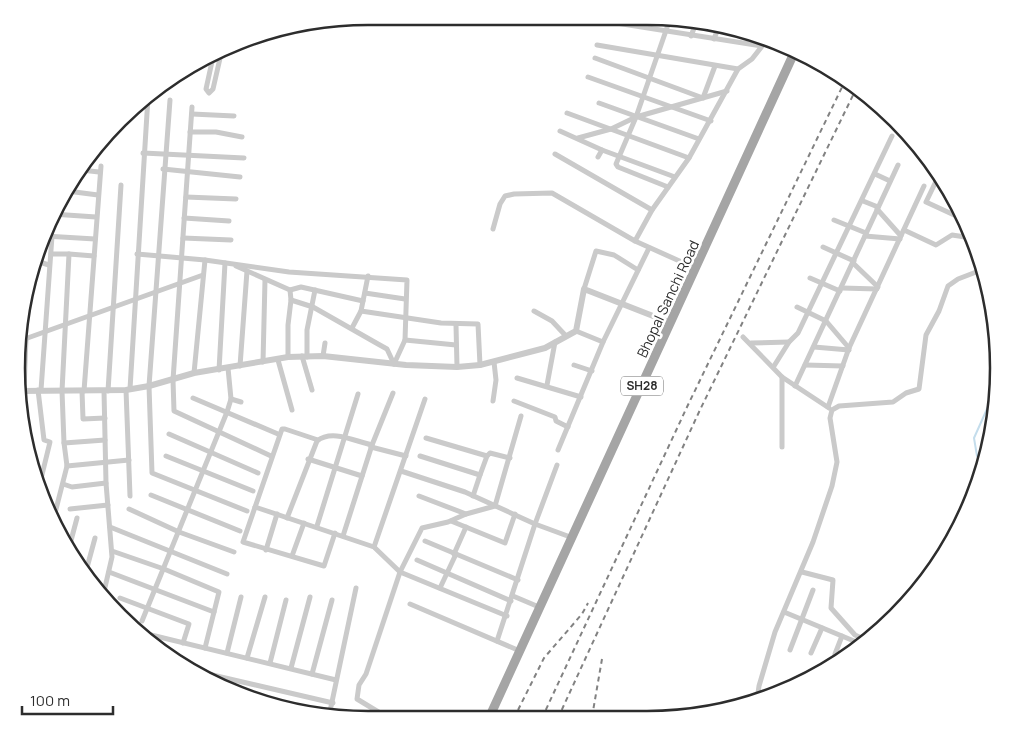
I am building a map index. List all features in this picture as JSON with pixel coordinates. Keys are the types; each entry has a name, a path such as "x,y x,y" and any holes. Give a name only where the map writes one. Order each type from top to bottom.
{"main road":[{"name":"Bhopal Sanchi Road","path":"492,711 793,57"}],"street":[{"path":"627,25 691,36 754,42"},
{"path":"668,26 644,97 616,164 618,167 668,187"},
{"path":"691,36 694,28"},
{"path":"714,39 716,33"},
{"path":"635,241 652,210 689,158 738,69 752,60 763,45"},
{"path":"597,46 738,69"},
{"path":"212,62 206,89 208,93 213,89 220,58"},
{"path":"595,58 651,77 703,98"},
{"path":"703,98 715,66"},
{"path":"588,77 670,108 711,121"},
{"path":"578,138 611,129 636,117 727,91"},
{"path":"170,100 163,169 159,256 149,386 152,473 247,511"},
{"path":"599,103 699,139"},
{"path":"130,496 128,389 147,106"},
{"path":"234,116 192,111 173,380 174,411 271,456"},
{"path":"567,113 629,134 689,158"},
{"path":"560,131 602,150 675,177"},
{"path":"190,132 216,132 242,137"},
{"path":"774,366 789,342 798,333 851,226 892,136"},
{"path":"598,157 602,150"},
{"path":"143,153 244,158"},
{"path":"555,154 652,210"},
{"path":"796,386 898,165"},
{"path":"101,166 99,172 83,391 83,419 105,418"},
{"path":"163,169 240,177"},
{"path":"88,171 99,172"},
{"path":"875,174 890,181"},
{"path":"935,182 926,202 955,215"},
{"path":"105,588 112,551 106,484 106,391 120,185"},
{"path":"759,692 775,632 802,572 832,486 837,462 830,408 843,366 849,349 924,186"},
{"path":"74,192 98,195"},
{"path":"493,230 500,204 505,196 552,193 635,241 695,268"},
{"path":"186,196 236,199"},
{"path":"862,201 878,208 901,237"},
{"path":"61,215 96,217"},
{"path":"184,218 230,221"},
{"path":"834,220 866,234 901,237"},
{"path":"904,230 936,245 952,235 964,237"},
{"path":"42,475 50,442 44,440 40,390 52,236 95,239"},
{"path":"183,238 231,240"},
{"path":"558,450 621,302 649,248"},
{"path":"823,248 854,262 877,288"},
{"path":"576,331 579,303 596,251 614,255 638,270"},
{"path":"51,254 94,256"},
{"path":"56,510 67,466 64,444 62,391 69,254"},
{"path":"137,254 205,260 289,272 407,280 405,340 394,364"},
{"path":"194,373 205,260"},
{"path":"41,263 49,265"},
{"path":"218,370 225,263"},
{"path":"233,264 290,290 297,287 363,301"},
{"path":"240,366 247,271"},
{"path":"743,338 751,343 782,376 830,408 893,402 906,393 919,389 926,335 939,311 948,286 976,273"},
{"path":"27,338 89,314 203,275"},
{"path":"352,328 361,311 368,276"},
{"path":"810,278 841,289 877,288"},
{"path":"263,362 265,280"},
{"path":"584,289 671,323"},
{"path":"288,357 290,290"},
{"path":"312,390 305,357 307,330 315,290"},
{"path":"365,293 406,299"},
{"path":"291,300 313,307 386,349 394,364"},
{"path":"796,307 826,322 849,349"},
{"path":"361,311 456,325 478,324 480,365"},
{"path":"534,312 552,321 566,336"},
{"path":"456,325 457,367"},
{"path":"26,391 106,391 128,389 149,386 194,373 288,357 323,356 394,364 457,367 480,365 544,348 576,331 603,342"},
{"path":"405,340 456,345"},
{"path":"547,385 555,342"},
{"path":"751,343 789,342"},
{"path":"323,356 325,343"},
{"path":"814,347 849,349"},
{"path":"278,360 292,410"},
{"path":"493,401 496,380 494,362"},
{"path":"574,365 592,371"},
{"path":"805,365 843,366"},
{"path":"142,622 220,433 231,399 228,368"},
{"path":"782,376 782,447"},
{"path":"517,378 547,385 581,397"},
{"path":"343,536 371,446 394,393"},
{"path":"317,526 358,394"},
{"path":"193,398 278,434"},
{"path":"231,399 241,402"},
{"path":"374,547 425,399"},
{"path":"514,401 555,417 556,422 568,427"},
{"path":"495,506 521,416"},
{"path":"318,440 285,428 278,434 243,542 324,566 335,533"},
{"path":"169,434 258,474"},
{"path":"287,518 308,459 318,440 332,434 406,456"},
{"path":"426,438 488,456"},
{"path":"64,444 105,440"},
{"path":"474,496 480,475 490,453 510,458"},
{"path":"166,456 253,491"},
{"path":"420,456 480,475"},
{"path":"308,459 362,476"},
{"path":"67,466 129,460"},
{"path":"497,641 507,616 535,524 558,465"},
{"path":"400,471 474,496 535,524 573,538"},
{"path":"63,484 72,487 106,484"},
{"path":"151,495 240,531"},
{"path":"419,496 466,514"},
{"path":"70,509 108,505"},
{"path":"255,506 374,547 400,572 507,616"},
{"path":"377,711 357,699 359,686 366,674 400,572 422,528 451,521 466,514 495,506"},
{"path":"129,509 179,532 234,552"},
{"path":"266,550 277,514"},
{"path":"451,521 505,543 516,514"},
{"path":"71,539 77,518"},
{"path":"292,556 304,523"},
{"path":"110,527 227,574"},
{"path":"440,588 466,527"},
{"path":"88,565 95,538"},
{"path":"425,541 518,580"},
{"path":"112,551 164,569 219,592 205,648"},
{"path":"416,560 512,599 540,607"},
{"path":"109,572 214,612"},
{"path":"802,572 833,580 831,608 855,635 860,637"},
{"path":"331,709 356,588"},
{"path":"790,650 813,590"},
{"path":"247,658 265,597"},
{"path":"291,668 310,597"},
{"path":"120,598 189,624 183,643"},
{"path":"227,653 241,598"},
{"path":"270,663 286,600"},
{"path":"312,674 332,600"},
{"path":"410,604 520,651"},
{"path":"784,612 854,641"},
{"path":"811,653 822,628"},
{"path":"154,636 336,680"},
{"path":"835,654 842,636"},
{"path":"215,676 333,703"}],"waterway":[{"path":"978,457 974,438 987,408"}],"railway":[{"path":"545,711 687,407 842,86"},
{"path":"561,711 699,412 853,94"},
{"path":"518,711 544,658 582,614 588,603"},
{"path":"593,711 602,659"}]}
